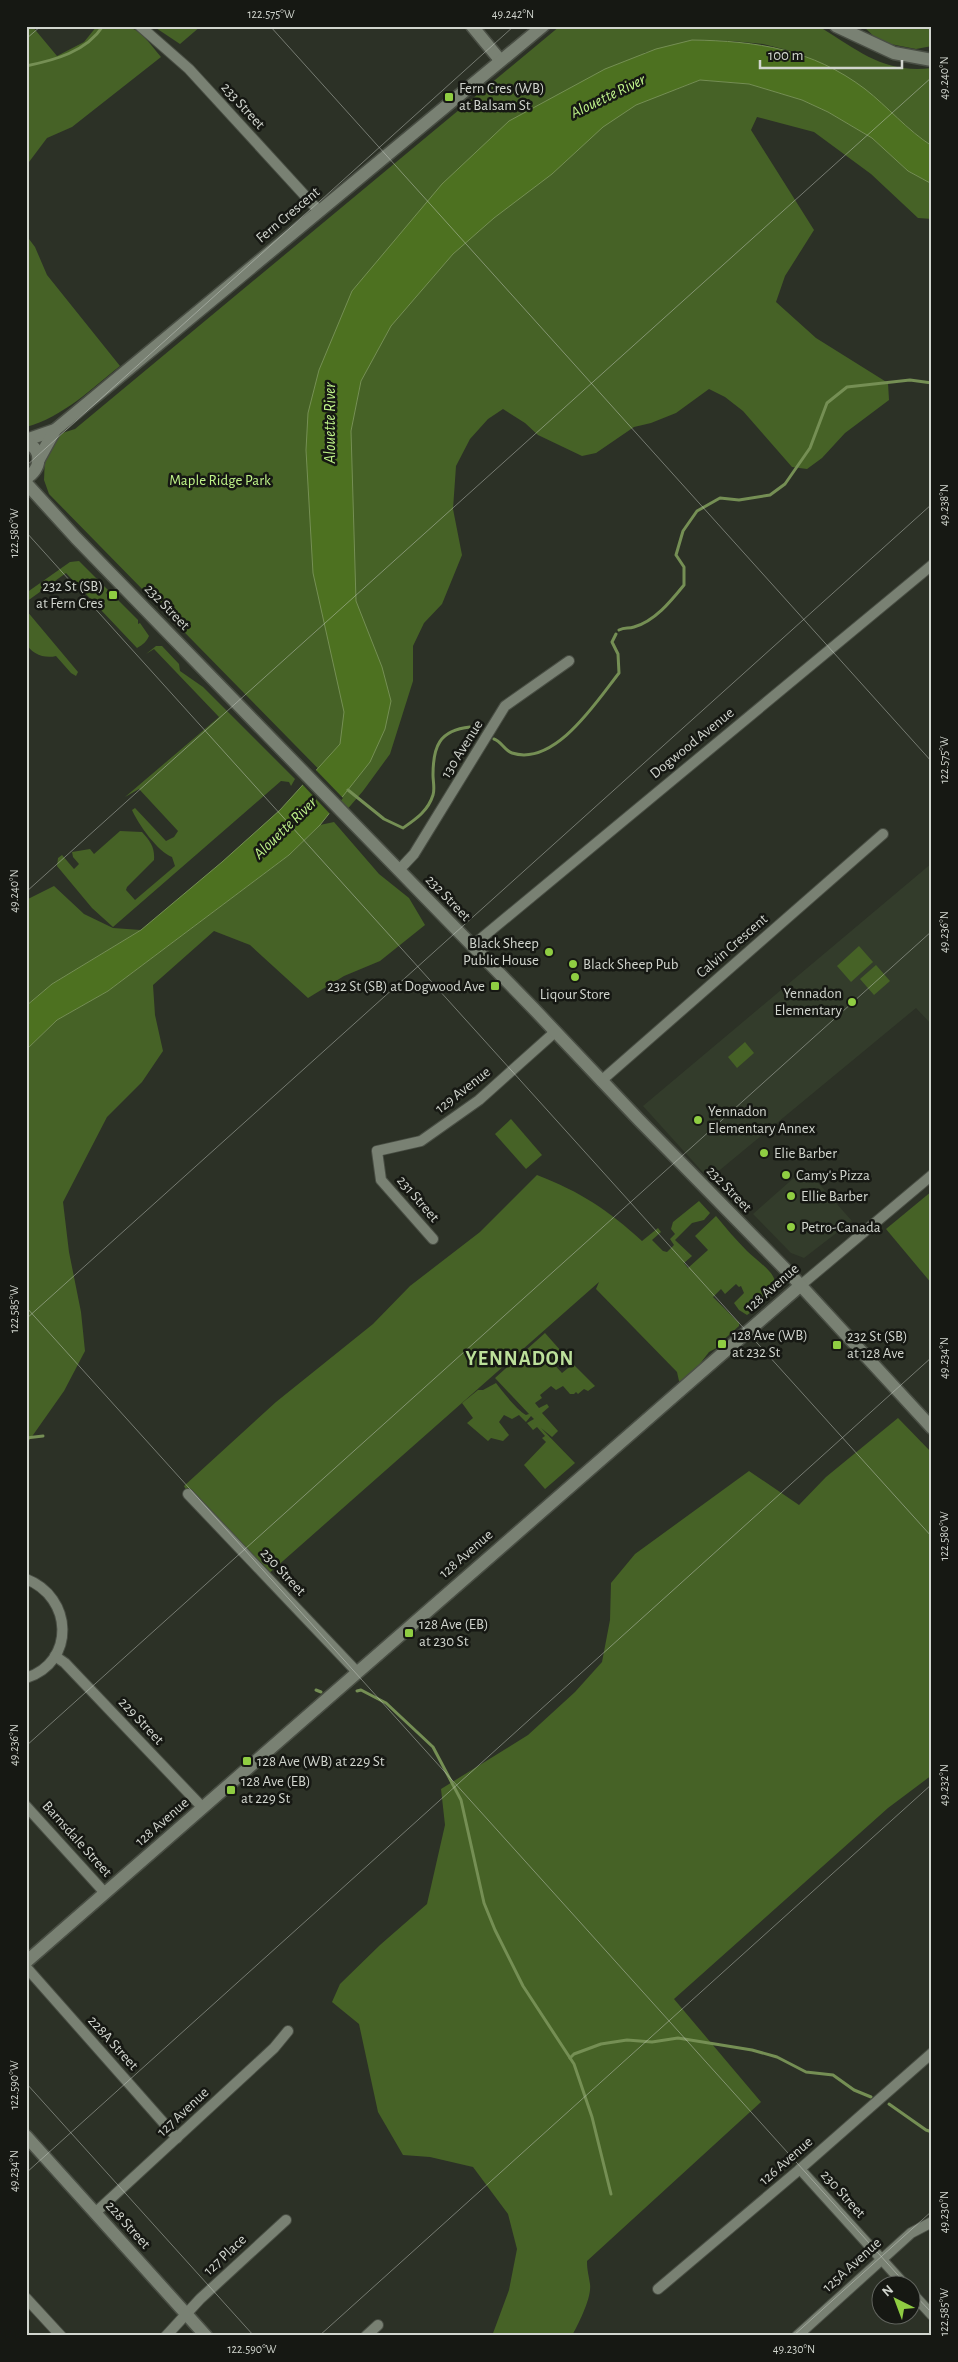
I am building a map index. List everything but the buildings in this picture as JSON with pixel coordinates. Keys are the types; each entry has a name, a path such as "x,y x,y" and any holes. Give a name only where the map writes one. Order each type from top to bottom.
{"street":[{"name":"233 Street","path":"140,26 189,69 318,211"},
{"path":"472,26 500,60"},
{"name":"Fern Crescent","path":"26,441 55,430 543,26"},
{"path":"836,26 894,53 932,60"},
{"name":"Fern Crescent","path":"26,478 38,464 55,430"},
{"path":"26,441 34,447 43,500"},
{"name":"232 Street","path":"26,483 76,538 801,1285 932,1428"},
{"name":"Dogwood Avenue","path":"472,946 932,565"},
{"name":"130 Avenue","path":"398,870 414,854 505,706 569,661"},
{"name":"Calvin Crescent","path":"601,1080 883,834"},
{"name":"129 Avenue","path":"377,1151 421,1141 479,1100 555,1032"},
{"name":"231 Street","path":"377,1151 381,1180 433,1238"},
{"name":"128 Avenue","path":"26,1962 801,1285 932,1175"},
{"name":"230 Street","path":"188,1494 357,1672"},
{"path":"26,1579 48,1593 61,1615 63,1632 55,1656 44,1669 26,1678"},
{"name":"229 Street","path":"55,1656 66,1663 202,1808"},
{"name":"Barnsdale Street","path":"26,1806 105,1893"},
{"name":"228A Street","path":"26,1967 177,2138"},
{"name":"127 Avenue","path":"95,2213 274,2048 288,2031"},
{"name":"126 Avenue","path":"658,2289 800,2169 932,2053"},
{"name":"228 Street","path":"26,2136 206,2336"},
{"name":"230 Street","path":"800,2169 895,2274"},
{"name":"127 Place","path":"187,2314 200,2299 286,2220"},
{"name":"125A Avenue","path":"797,2336 911,2233 932,2222"},
{"path":"26,2298 61,2336"},
{"path":"920,2302 932,2315"},
{"path":"166,2336 187,2314"},
{"path":"366,2336 378,2325"}],"shaded area":[{"path":"932,863 932,1025 916,1008 709,1179 643,1106"},
{"path":"805,1168 852,1221 804,1258 791,1253 753,1214"}],"green space":[{"path":"26,26 32,26 57,56 84,42 97,26 121,26 135,29 161,57 72,127 47,138 26,166"},
{"path":"153,26 201,26 180,44"},
{"name":"Maple Ridge Park","path":"560,26 814,26 823,29 862,53 887,64 901,68 932,68 932,146 920,138 863,88 799,53 763,44 693,40 644,53 675,90 700,80 749,84 802,100 828,112 872,138 908,171 932,184 932,219 918,218 871,174 814,132 757,117 751,130 814,230 785,276 776,302 816,338 888,383 889,400 845,433 822,458 807,469 792,467 743,411 725,397 709,389 676,413 651,423 634,427 596,453 582,456 538,435 525,423 503,409 488,419 470,439 456,466 453,509 462,555 442,604 424,623 413,646 413,681 390,754 345,812 336,803 343,794 49,494 44,480 45,457 59,434 75,429"},
{"path":"863,26 932,26 932,46 916,49 880,42"},
{"path":"26,235 35,247 47,275 120,366 64,409 26,427"},
{"path":"79,561 108,590 106,593 113,600 116,598 138,620 138,624 140,623 149,636 141,646 137,648 66,573 26,602 26,593 70,562"},
{"path":"26,610 78,672 76,676 56,656 38,655 31,650 26,642 25,634"},
{"path":"156,646 162,646 179,664 180,671 203,687 295,779 291,786 289,782 281,781 113,927 92,908 57,866 58,858 62,855 74,869 79,864 73,857 72,852 90,849 94,854 120,831 142,832 154,851 154,860 127,887 126,890 135,900 175,866 172,857 161,850 149,837 132,810 135,808 166,841 174,837 178,831 139,789 125,797 219,717 154,649 146,654"},
{"path":"334,822 379,874 409,898 425,925 380,961 344,976 308,998 250,945 214,931 153,985 155,1015 163,1051 142,1082 107,1117 63,1202 69,1252 81,1312 85,1351 64,1391 26,1445 26,1050 57,1020 108,991 289,855 320,825"},
{"path":"54,886 84,914 113,928 141,930 52,984 26,1006 26,900"},
{"path":"859,946 873,962 851,982 837,966"},
{"path":"876,965 890,981 874,995 860,979"},
{"path":"745,1042 754,1053 737,1068 728,1057"},
{"path":"511,1119 542,1155 526,1169 495,1134"},
{"path":"537,1175 581,1195 617,1220 642,1241 658,1228 661,1232 652,1240 663,1251 667,1252 674,1245 670,1239 675,1234 671,1229 673,1222 699,1201 710,1213 704,1220 692,1223 675,1240 692,1256 684,1263 688,1268 708,1250 695,1236 716,1216 743,1247 771,1274 775,1280 772,1293 747,1315 739,1310 734,1303 744,1293 741,1286 739,1287 736,1284 725,1294 721,1289 713,1297 739,1323 739,1326 719,1344 720,1346 709,1352 696,1369 679,1381 677,1372 596,1289 599,1282 266,1576 188,1494 184,1486 276,1402 373,1324 410,1286 480,1232"},
{"path":"932,1191 932,1284 886,1229"},
{"path":"545,1333 561,1351 551,1361 562,1373 573,1364 595,1386 588,1391 584,1389 578,1394 576,1392 570,1394 563,1386 556,1390 551,1386 540,1395 542,1398 535,1403 539,1408 547,1404 549,1407 542,1413 558,1431 552,1437 541,1428 575,1463 545,1489 524,1465 546,1442 542,1438 545,1436 537,1427 533,1430 527,1423 534,1419 531,1416 526,1422 519,1415 512,1419 504,1415 499,1422 509,1435 503,1441 491,1438 488,1441 467,1423 473,1418 462,1403 478,1390 483,1390 496,1383 518,1409 526,1415 529,1414 495,1378"},
{"path":"898,1418 932,1453 932,1775 888,1808 674,1999 761,2102 587,2261 590,2284 589,2296 572,2336 492,2336 509,2290 517,2249 508,2214 473,2167 430,2157 403,2155 378,2112 359,2024 332,2002 340,1984 380,1945 427,1904 445,1825 441,1789 528,1735 575,1692 602,1662 610,1620 611,1583 635,1554 749,1471 799,1505 826,1477"}],"water":[{"name":"Alouette River","path":"692,40 739,42 783,50 804,56 845,75 865,89 914,133 932,146 932,184 908,171 872,138 828,112 802,100 749,84 700,80 636,105 603,127 552,174 494,218 453,254 391,326 361,381 351,431 356,601 382,667 391,701 385,729 370,762 320,825 289,855 108,991 57,1020 26,1050 26,1006 52,984 141,930 280,810 340,744 344,712 313,573 306,450 308,413 319,370 352,291 442,184 509,121 605,69 656,49"}],"pier":[{"path":"314,768 343,798 330,814 301,783"}],"waterway":[{"path":"26,66 69,54 88,42 103,26"},
{"path":"619,630 634,627 649,620 662,610 684,585 684,567 676,555 683,531 697,511 720,498 739,500 770,495 785,484 810,448 827,403 847,387 910,380 932,383"},
{"path":"494,739 512,753 528,755 544,750 559,741 573,729 619,673 618,654 612,642 616,634"},
{"path":"348,790 384,819 403,828 421,814 431,801 434,790 434,756 440,742 451,732 460,729 470,727 477,734"},
{"path":"26,1438 43,1436"},
{"path":"316,1690 321,1692"},
{"path":"357,1691 361,1690 386,1703 433,1747 461,1800 484,1903 495,1930 523,1986 574,2064 592,2117 611,2194"},
{"path":"570,2058 574,2054 601,2044 627,2040 652,2042 678,2038 752,2050 777,2057 806,2072 833,2075 854,2090 871,2097"},
{"path":"889,2104 926,2130 932,2132"}],"place":[{"name":"Fern Cres (WB) at Balsam St","path":"449,97"},
{"name":"232 St (SB) at Fern Cres","path":"113,595"},
{"name":"Black Sheep Public House","path":"549,952"},
{"name":"Black Sheep Pub","path":"573,964"},
{"name":"Liqour Store","path":"575,977"},
{"name":"232 St (SB) at Dogwood Ave","path":"495,986"},
{"name":"Yennadon Elementary","path":"852,1002"},
{"name":"Yennadon Elementary Annex","path":"698,1120"},
{"name":"Elie Barber","path":"764,1153"},
{"name":"Camy's Pizza","path":"786,1175"},
{"name":"Ellie Barber","path":"791,1196"},
{"name":"Petro-Canada","path":"791,1227"},
{"name":"128 Ave (WB) at 232 St","path":"722,1344"},
{"name":"232 St (SB) at 128 Ave","path":"837,1345"},
{"name":"128 Ave (EB) at 230 St","path":"409,1633"},
{"name":"128 Ave (WB) at 229 St","path":"247,1761"},
{"name":"128 Ave (EB) at 229 St","path":"231,1790"}],"district":[{"name":"YENNADON","path":"520,1359"}]}
